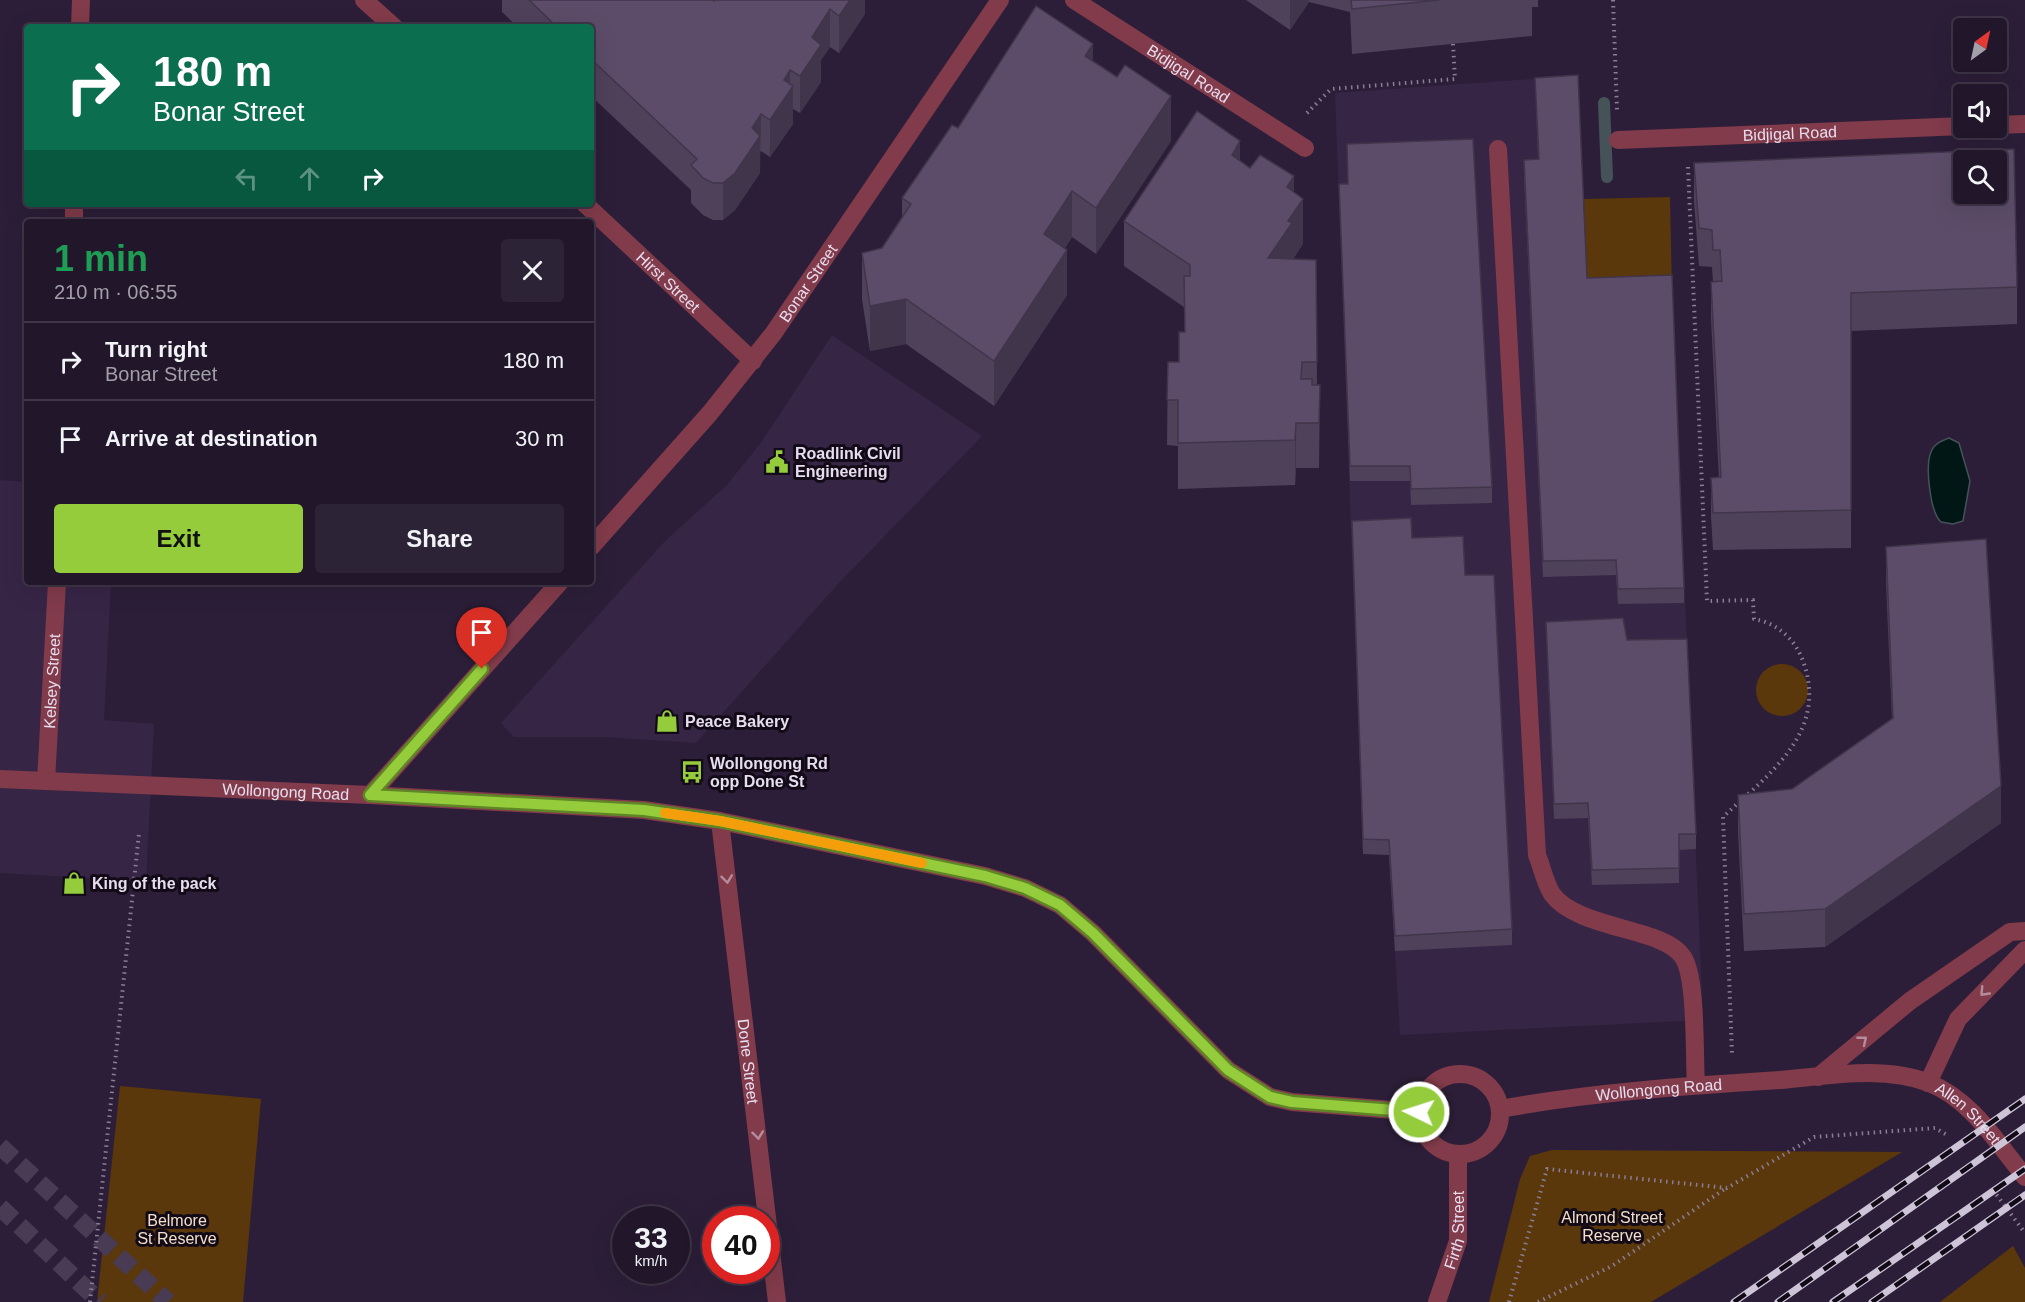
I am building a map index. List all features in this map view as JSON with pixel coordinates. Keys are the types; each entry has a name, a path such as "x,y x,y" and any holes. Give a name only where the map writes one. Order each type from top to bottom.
{"street":[{"path":"81,0 81,24"},
{"path":"364,0 391,24"},
{"name":"Bonar Street","path":"594,544 753,361 1000,0"},
{"name":"Bidjigal Road","path":"1074,0 1305,148"},
{"path":"2007,125 2025,124"},
{"name":"Bidjigal Road","path":"1618,140 1953,126"},
{"path":"1498,149 1537,855 1553,894 1577,914 1663,942 1683,957 1691,984 1696,1086"},
{"name":"Hirst Street","path":"588,207 753,361"},
{"name":"Kelsey Street","path":"46,781 57,585"},
{"path":"370,795 557,585"},
{"name":"Wollongong Road","path":"0,779 370,795 644,810 720,821 985,876 1025,888 1060,905 1093,933 1228,1070 1248,1086 1270,1097 1292,1102 1419,1112"},
{"name":"Done Street","path":"720,821 777,1302"},
{"path":"1818,1077 1910,1001 2010,932 2025,931"},
{"path":"1928,1083 1958,1019 2025,950"},
{"path":"1452,1074 1478,1077 1489,1085 1497,1096 1500,1109 1497,1132 1490,1142 1476,1152 1458,1155 1446,1152 1430,1141 1420,1125 1419,1112 1422,1099 1429,1087 1452,1074"},
{"name":"Wollongong Road","path":"1500,1109 1617,1092 1818,1077 1887,1075 1928,1083"},
{"name":"Allen Street","path":"1928,1083 1950,1093 1968,1108 2025,1177"},
{"name":"Firth Street","path":"1437,1302 1458,1240 1458,1155"}],"path":[{"path":"1613,0 1618,140"},
{"path":"1286,136 1331,89 1455,79 1453,44"},
{"path":"1687,136 1707,601 1753,600 1754,619 1770,622 1799,650 1807,672 1810,694 1799,738 1779,765 1723,817 1733,1083"},
{"path":"90,1302 138,833"},
{"path":"1538,1302 1612,1266 1727,1188 1814,1137 1935,1128 1954,1138"},
{"path":"1509,1302 1547,1169 1727,1188"}],"shaded area":[{"path":"1577,76 1587,293 1672,291 1703,1020 1400,1035 1389,855 1363,854 1335,93"},
{"path":"832,335 982,436 838,584 696,743 606,737 514,737 501,723 666,540 726,486 760,444"},
{"path":"1949,438 1959,443 1970,481 1963,521 1953,524 1941,522 1937,517 1931,499 1928,467 1932,449"},
{"path":"0,480 24,482 24,585 111,585 104,720 154,724 146,881 0,873"}],"green space":[{"path":"1670,197 1672,291 1587,293 1584,199"},
{"path":"1782,664 1792,666 1800,672 1806,680 1808,690 1806,700 1800,708 1792,714 1782,716 1772,714 1764,708 1758,700 1756,690 1758,680 1764,672 1772,666"},
{"name":"Belmore St Reserve","path":"120,1086 261,1099 243,1302 97,1302"},
{"name":"Almond Street Reserve","path":"1552,1150 1902,1152 1651,1302 1489,1302 1520,1179 1530,1156"},
{"path":"2013,1246 2025,1268 2025,1302 1940,1302"}],"building":[{"path":"529,0 850,0 839,16 830,9 812,37 821,45 800,76 790,70 784,80 793,86 770,120 761,114 752,128 760,136 735,173 723,183 713,183 703,178 691,165 697,159 594,62 594,24 554,24"},
{"path":"1351,0 1439,0 1352,9"},
{"path":"1036,6 1093,44 1085,56 1117,77 1125,65 1171,96 1096,208 1072,191 1044,234 1067,250 994,361 906,299 870,306 862,253 882,248 911,204 902,198 952,125 958,128"},
{"path":"1578,75 1587,278 1672,275 1684,588 1618,589 1616,560 1543,561 1524,160 1539,159 1535,78"},
{"path":"1197,111 1240,141 1232,155 1250,168 1260,155 1294,176 1287,187 1303,199 1288,221 1292,223 1268,258 1316,260 1317,362 1302,362 1301,379 1312,379 1312,385 1320,385 1319,423 1296,423 1295,440 1178,443 1178,400 1167,400 1168,362 1179,362 1179,332 1185,332 1184,276 1190,276 1190,265 1124,221"},
{"path":"1473,139 1492,487 1411,489 1410,466 1350,466 1339,184 1348,184 1347,144"},
{"path":"2014,149 2017,287 1851,293 1851,510 1713,513 1711,478 1721,477 1711,282 1722,281 1720,250 1713,250 1712,230 1699,228 1694,163 1953,152 1953,204 2007,204 2007,150 1991,150"},
{"path":"1411,518 1412,538 1463,536 1465,575 1494,575 1512,929 1395,936 1389,840 1363,839 1352,521"},
{"path":"1986,539 2001,786 1825,909 1744,914 1738,795 1792,789 1893,718 1886,547"},
{"path":"1623,618 1627,640 1687,639 1696,834 1679,834 1679,868 1592,870 1588,803 1554,804 1546,622"}],"waterway":[{"path":"1604,103 1607,177"}],"tunnel":[{"path":"0,1146 168,1302"},
{"path":"0,1207 100,1302"}],"railway":[{"path":"1734,1302 2025,1099"},
{"path":"1778,1302 2025,1127"},
{"path":"1833,1302 2025,1169"},
{"path":"1872,1302 2025,1195"}],"slow traffic":[{"path":"665,813 720,821 922,863"}],"place":[{"name":"Roadlink Civil Engineering","path":"777,462"},
{"name":"Peace Bakery","path":"667,721"},
{"name":"Wollongong Rd opp Done St","path":"692,772"},
{"name":"King of the pack","path":"74,883"}],"route":[{"path":"482,669 370,795 644,810 720,821 985,876 1025,888 1060,905 1093,933 1228,1070 1248,1086 1270,1097 1292,1102 1419,1112"}]}
